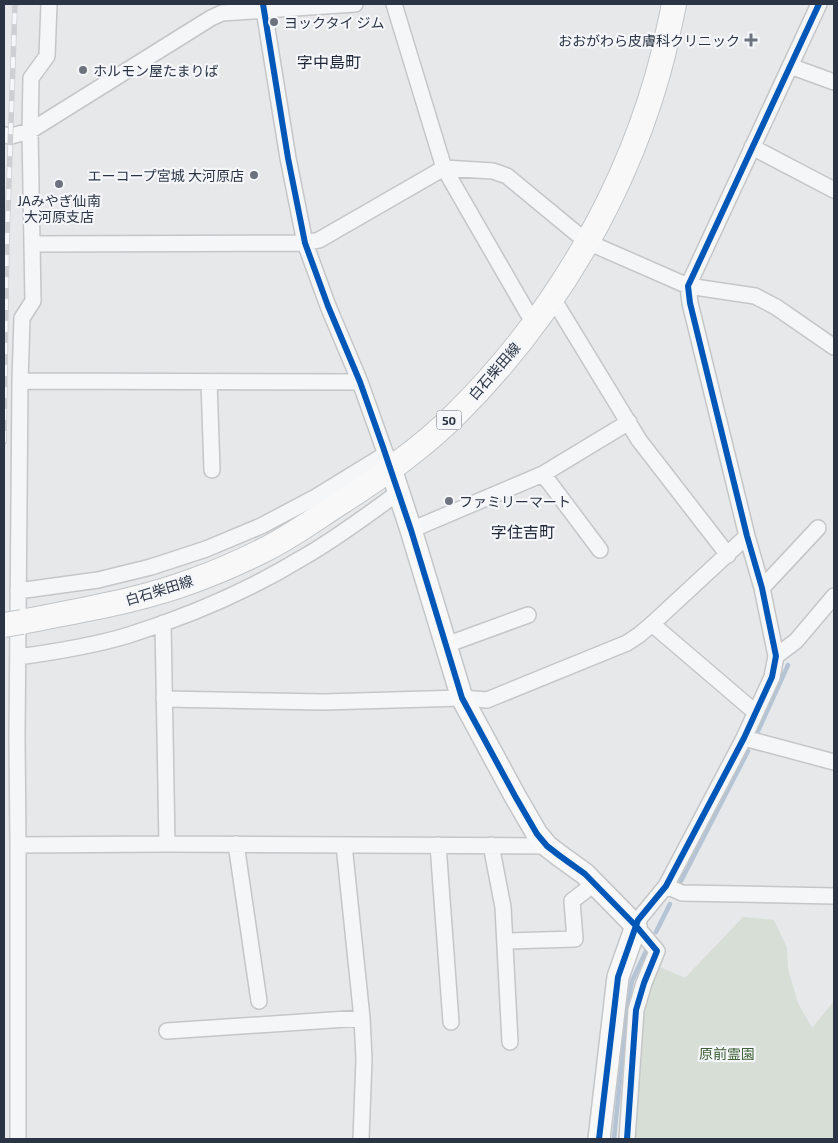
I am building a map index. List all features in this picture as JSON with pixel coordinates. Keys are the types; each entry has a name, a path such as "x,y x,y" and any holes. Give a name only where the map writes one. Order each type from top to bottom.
{"main road":[{"name":"白石柴田線","path":"13,623 133,600 195,580 262,551 314,520 388,462 410,454 454,416 489,379 534,322 588,240 608,204 643,121 659,71 674,4"}],"street":[{"path":"18,1139 17,738 20,381 22,318 33,301 31,78 47,56 49,4"},
{"path":"4,135 11,136 30,131 222,13 263,7 355,4"},
{"path":"394,4 444,168 534,322"},
{"path":"599,1139 618,977 638,920 666,886 744,738 772,677 776,656 762,588 747,536 690,303 688,286 819,4"},
{"path":"263,7 288,158 305,243 328,306 360,382 399,492 462,698 537,834 547,846 595,883 657,951 644,983 636,1010 627,1139"},
{"path":"790,66 834,82"},
{"path":"752,147 834,190"},
{"path":"32,244 305,243 319,240 444,168 493,171 507,176 576,232 599,247 688,286 755,296 834,346"},
{"path":"552,297 639,440 728,555"},
{"path":"20,381 360,382"},
{"path":"209,382 212,470"},
{"path":"411,530 543,474 629,422"},
{"path":"18,591 98,580 151,567 206,549 261,526 388,462"},
{"path":"543,474 600,550"},
{"path":"18,658 71,649 128,635 212,605 302,559 399,492"},
{"path":"762,588 818,528"},
{"path":"164,699 324,702 462,698 487,700 627,643 652,624 747,536"},
{"path":"776,656 796,641 834,596"},
{"path":"446,645 528,615"},
{"path":"163,623 166,844"},
{"path":"652,624 755,712"},
{"path":"744,738 834,762"},
{"path":"236,844 259,1001"},
{"path":"18,845 547,846"},
{"path":"344,845 362,1018 364,1059 360,1139"},
{"path":"438,845 451,1022"},
{"path":"491,845 503,907 510,1042"},
{"path":"505,941 575,939 572,901 595,883"},
{"path":"666,886 682,894 834,896"},
{"path":"167,1031 362,1018"}],"green space":[{"name":"原前霊園","path":"743,917 774,920 787,948 788,970 798,1003 812,1028 834,1001 834,1139 632,1139 645,1000 660,967 685,978"}],"waterway":[{"path":"758,731 788,665"},
{"path":"681,881 748,751"},
{"path":"656,932 670,904"},
{"path":"614,1139 628,1001 632,981 646,951"}],"railway":[{"path":"4,442 7,239 15,4"}],"cycle path":[{"path":"263,4 288,158 305,243 328,306 360,382 383,447 411,530 462,698 537,834 547,846 585,874 636,926 657,951 644,983 636,1010 627,1139"},
{"path":"599,1139 618,977 638,920 666,886 744,738 772,677 776,656 762,588 747,536 690,303 688,286 819,4"}],"place":[{"name":"ヨックタイ ジム","path":"274,22"},
{"name":"おおがわら皮膚科クリニック","path":"751,40"},
{"name":"ホルモン屋たまりば","path":"83,70"},
{"name":"エーコープ宮城 大河原店","path":"254,175"},
{"name":"JAみやぎ仙南 大河原支店","path":"59,184"},
{"name":"ファミリーマート","path":"449,501"}],"district":[{"name":"字中島町","path":"329,61"},
{"name":"字住吉町","path":"523,531"}]}
